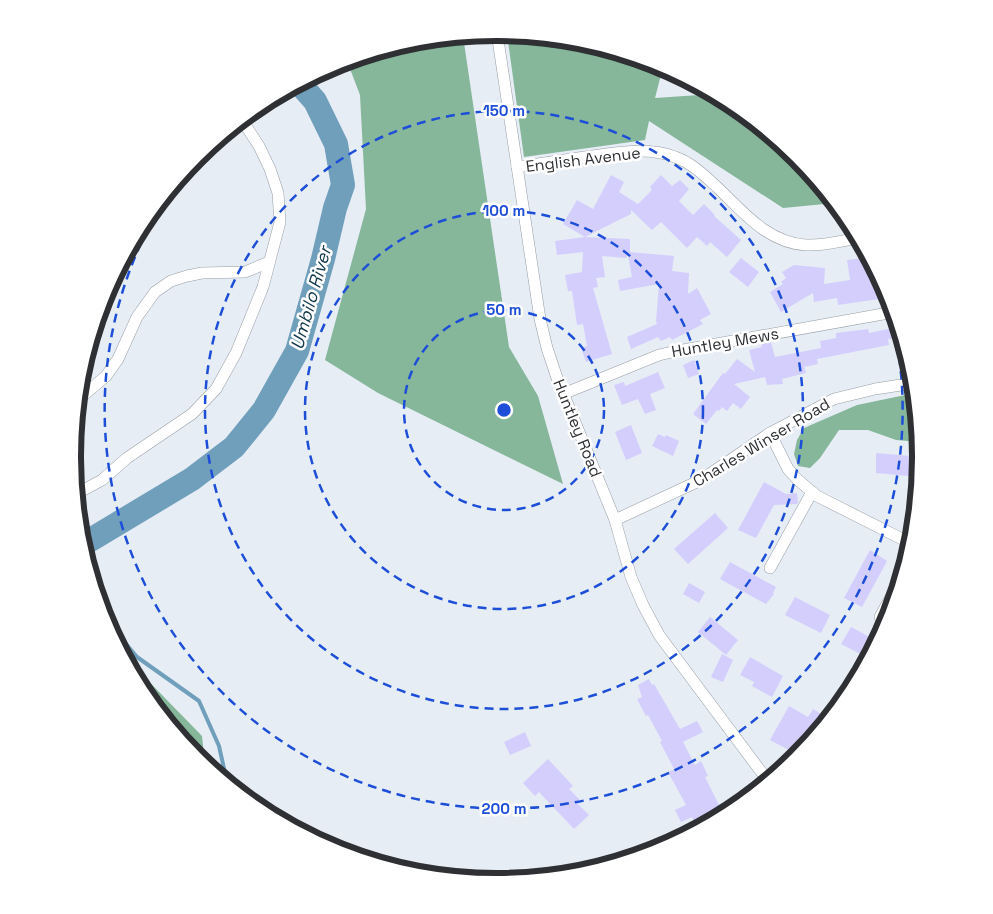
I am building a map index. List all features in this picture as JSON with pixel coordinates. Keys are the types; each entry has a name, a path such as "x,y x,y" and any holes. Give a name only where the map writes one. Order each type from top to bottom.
{"street":[{"name":"Huntley Road","path":"498,41 540,319 547,348 563,394 615,520 631,577 643,605 659,635 764,776"},
{"path":"82,491 102,480 127,458 192,414 216,389 236,353 263,287 280,222 278,193 270,169 259,146 245,125"},
{"name":"English Avenue","path":"517,167 620,152 660,153 675,157 689,164 756,224 779,238 805,245 851,239"},
{"path":"86,394 106,376 118,360 137,317 154,292 171,281 187,276 245,272 269,262"},
{"name":"Huntley Mews","path":"563,394 659,355 887,313"},
{"name":"Charles Winser Road","path":"615,520 701,480 770,433 834,399 875,388 905,384"},
{"path":"770,433 788,469 812,492 904,540"},
{"path":"770,568 812,492"}],"green space":[{"path":"508,41 578,49 630,63 656,73 661,75 655,98 700,95 727,111 771,144 809,183 826,204 783,208 649,121 645,140 524,157"},
{"path":"464,43 509,347 538,396 563,484 378,393 325,360 366,209 360,95 350,68 389,55 415,49"},
{"path":"907,395 911,441 896,440 868,430 839,430 820,458 810,468 798,466 794,454 797,440 804,428 857,405"},
{"path":"143,675 202,736 204,752 167,710"}],"building":[{"path":"611,175 624,182 619,192 638,204 652,190 650,187 661,175 672,186 680,180 689,189 679,201 693,215 704,204 714,216 741,240 727,257 710,242 707,246 697,237 687,248 661,222 652,230 631,210 631,214 585,237 563,224 577,200 593,209"},
{"path":"585,237 630,239 630,252 674,256 672,271 689,273 688,294 697,288 711,314 700,320 703,324 672,340 670,337 661,341 658,337 631,349 627,337 657,324 659,284 620,291 618,280 632,277 628,255 626,258 602,256 605,277 596,278 598,287 593,288 612,354 586,362 581,348 587,346 583,324 577,325 572,291 568,291 565,275 582,272 583,252 557,255 555,241"},
{"path":"741,258 759,272 748,287 729,272"},
{"path":"862,258 881,299 838,305 837,298 814,302 813,293 781,312 770,292 783,284 781,282 786,278 782,272 794,265 825,268 824,284 850,280 847,260"},
{"path":"892,328 895,340 888,339 889,345 817,359 818,364 804,367 806,373 782,379 783,384 767,385 765,377 734,384 750,397 741,409 733,403 727,411 722,407 719,411 717,410 706,424 693,414 723,373 725,374 737,359 755,372 749,350 762,347 761,344 771,342 775,357 821,348 820,341 836,338 836,333 868,329 869,333"},
{"path":"694,360 699,374 688,378 683,365"},
{"path":"658,372 665,388 650,394 656,410 645,414 638,399 622,405 614,385 624,382 625,386"},
{"path":"631,425 642,453 626,460 615,432"},
{"path":"658,434 665,437 666,435 679,441 673,456 652,446"},
{"path":"876,453 912,456 911,476 876,473"},
{"path":"764,482 786,494 797,493 798,502 797,504 774,505 756,538 738,530"},
{"path":"715,513 728,528 688,564 674,549"},
{"path":"870,550 887,561 862,607 844,598"},
{"path":"730,562 776,587 774,594 766,604 720,579"},
{"path":"689,583 705,592 699,603 683,594"},
{"path":"795,597 830,615 821,633 785,615"},
{"path":"710,617 738,640 726,655 698,632"},
{"path":"851,627 871,638 862,655 841,644"},
{"path":"722,654 733,660 723,682 711,677"},
{"path":"750,657 783,676 772,697 752,686 754,682 740,675"},
{"path":"649,679 652,685 654,684 680,729 697,721 703,732 683,742 695,765 701,761 708,776 705,777 720,807 694,822 692,817 681,822 675,810 686,805 668,772 674,769 660,742 662,741 637,699 642,697 638,685"},
{"path":"789,706 808,717 813,709 822,715 790,751 770,740"},
{"path":"525,732 531,746 510,755 504,742"},
{"path":"548,759 573,786 569,789 581,801 578,804 589,815 574,829 539,792 535,796 523,783"}],"waterway":[{"name":"Umbilo River","path":"90,540 192,479 234,447 264,410 297,351 323,259 335,208 343,185 336,144 315,101 304,89"},
{"path":"92,553 98,535"},
{"path":"125,643 137,657 199,701 219,746 225,772"}]}
